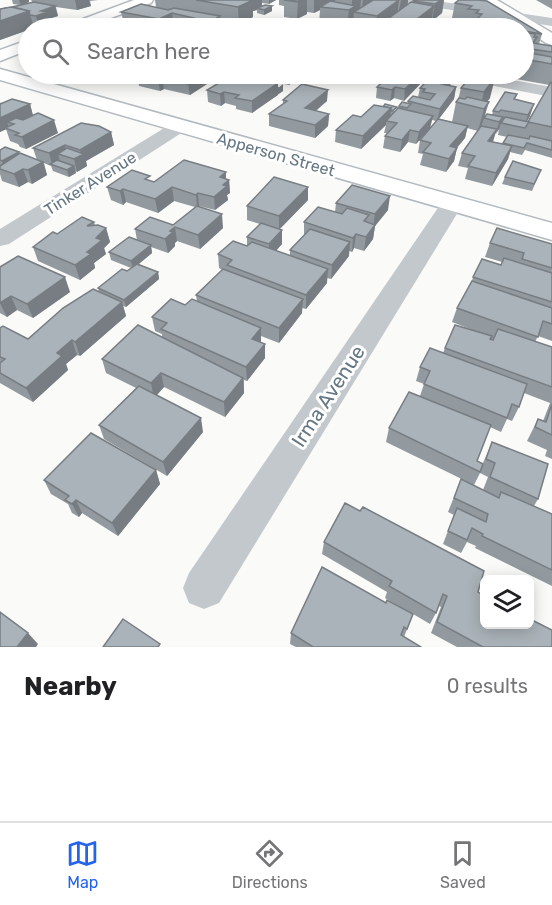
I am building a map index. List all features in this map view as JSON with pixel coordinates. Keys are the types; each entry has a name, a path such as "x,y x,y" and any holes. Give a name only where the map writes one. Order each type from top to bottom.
{"street":[{"path":"98,18 146,0"},
{"path":"407,0 527,18"},
{"path":"488,0 518,18"},
{"path":"534,19 552,22"},
{"path":"534,28 552,40"},
{"path":"0,56 18,49"},
{"name":"Apperson Street","path":"0,74 18,79"},
{"name":"Apperson Street","path":"35,84 552,232"},
{"path":"510,84 552,92"},
{"name":"Tinker Avenue","path":"0,239 180,126"},
{"name":"Irma Avenue","path":"204,588 452,204"}],"building":[{"path":"196,0 253,0 238,7"},
{"path":"373,0 399,0 377,16 354,12"},
{"path":"414,0 441,0 435,4"},
{"path":"459,0 487,1 515,18 478,18 482,14 476,13 479,10 468,9 472,6 455,3"},
{"path":"330,1 356,6 349,10 320,7"},
{"path":"34,2 55,6 41,11 47,12 36,16 30,15 29,11 12,7"},
{"path":"411,2 434,6 418,18 389,18"},
{"path":"141,4 168,10 174,8 220,16 194,18 172,13 161,18 154,18 121,12"},
{"path":"265,5 272,6 264,10 257,8"},
{"path":"11,7 29,11 0,21 0,9"},
{"path":"534,43 552,46 552,52 534,49"},
{"path":"534,54 552,57 552,64 534,61"},
{"path":"551,82 552,127 528,122"},
{"path":"217,84 277,84 252,101 235,98 239,95 224,92 220,94 207,90"},
{"path":"302,84 328,90 305,108 329,114 315,125 269,114 287,101 283,100"},
{"path":"380,84 410,84 405,89 395,87 392,90 377,87"},
{"path":"424,84 456,87 440,109 408,101 413,96 430,100 435,94 423,92 425,89 420,88"},
{"path":"464,84 490,84 484,92 461,88"},
{"path":"505,92 517,94 514,99 534,104 528,115 501,110 493,111"},
{"path":"467,97 489,102 484,109 456,102 459,98"},
{"path":"12,99 30,104 0,118 0,104"},
{"path":"402,102 411,104 407,108 399,106"},
{"path":"385,104 397,107 391,111 391,108 383,107"},
{"path":"374,105 391,108 363,136 336,130 353,115 361,117"},
{"path":"398,108 433,116 419,132 410,130 402,140 385,136 397,123 386,121"},
{"path":"38,113 54,120 22,137 15,135 19,133 5,128 14,124 7,122 16,118 23,120"},
{"path":"487,114 503,117 499,122 484,118"},
{"path":"505,117 529,122 525,128 501,123"},
{"path":"438,119 468,126 450,146 457,148 449,159 423,152 431,143 420,140"},
{"path":"81,123 99,126 111,132 80,150 65,145 49,153 33,148"},
{"path":"481,126 497,129 488,141 512,146 496,173 468,166 475,156 462,153"},
{"path":"508,135 529,139 530,136 552,141 552,150 527,143 524,148 503,143"},
{"path":"5,147 19,152 2,161 0,150"},
{"path":"67,148 84,154 74,159 58,154"},
{"path":"20,153 43,162 14,174 0,169 0,166"},
{"path":"57,160 74,166 67,170 50,164"},
{"path":"184,160 226,172 220,177 229,180 223,185 227,186 214,197 198,193 196,195 172,187 155,199 123,189 120,191 107,187 132,170 150,176 145,179 154,182"},
{"path":"513,161 541,170 534,184 505,177"},
{"path":"274,177 308,187 279,216 247,206"},
{"path":"352,185 390,196 375,214 336,203"},
{"path":"197,206 222,214 198,235 175,227 165,239 135,229 150,217 173,225"},
{"path":"318,207 342,214 347,208 369,215 364,221 375,225 366,237 356,234 353,238 304,222"},
{"path":"82,217 94,222 87,226 98,225 106,228 96,238 102,240 87,252 91,254 75,265 33,247 53,232 57,234"},
{"path":"261,223 282,230 269,244 247,237"},
{"path":"497,228 552,244 552,268 522,259 524,253 490,243"},
{"path":"310,229 350,242 332,265 290,250"},
{"path":"129,237 151,245 131,261 109,252"},
{"path":"233,241 247,246 252,242 328,269 306,295 227,265 232,260 218,254"},
{"path":"18,256 65,277 27,304 11,296 0,303 0,267"},
{"path":"504,258 552,273 552,302 473,277 482,259 501,265"},
{"path":"137,264 158,272 124,300 98,288 122,269 127,271"},
{"path":"223,269 303,299 279,328 196,295"},
{"path":"472,281 552,308 552,324 543,321 538,337 457,308"},
{"path":"93,289 122,302 75,342 72,340 57,353 62,356 26,388 0,373 0,363 5,359 0,357 0,328 3,326 28,339 63,308"},
{"path":"171,299 185,305 192,299 261,328 252,339 265,344 246,367 161,329 167,323 152,317"},
{"path":"138,325 243,378 224,402 161,373 151,383 102,359"},
{"path":"455,325 492,336 490,339 493,340 498,329 552,347 552,387 445,348"},
{"path":"430,348 527,384 519,407 512,404 507,418 424,384 430,371 420,367"},
{"path":"139,386 201,418 163,462 99,425"},
{"path":"409,392 491,425 477,461 483,464 480,472 389,428"},
{"path":"552,404 552,435 535,427 538,419 546,422"},
{"path":"91,433 156,470 112,523 76,500 72,504 65,500 69,496 44,480"},
{"path":"492,442 548,464 538,499 490,477 495,463 486,459"},
{"path":"461,479 499,498 501,492 552,514 552,570 482,536 483,534 472,528 467,540 448,531 457,508 486,522 488,514 454,498"},
{"path":"345,503 360,511 363,507 484,571 483,575 480,575 478,592 480,593 480,629 534,629 534,621 552,630 552,647 483,647 437,622 447,596 443,594 436,613 389,586 392,581 324,542"},
{"path":"322,567 386,603 387,600 413,614 407,629 404,627 401,635 421,647 313,647 291,633"},
{"path":"0,612 28,633 17,647 0,647"},
{"path":"123,619 160,644 158,647 103,647"}]}
